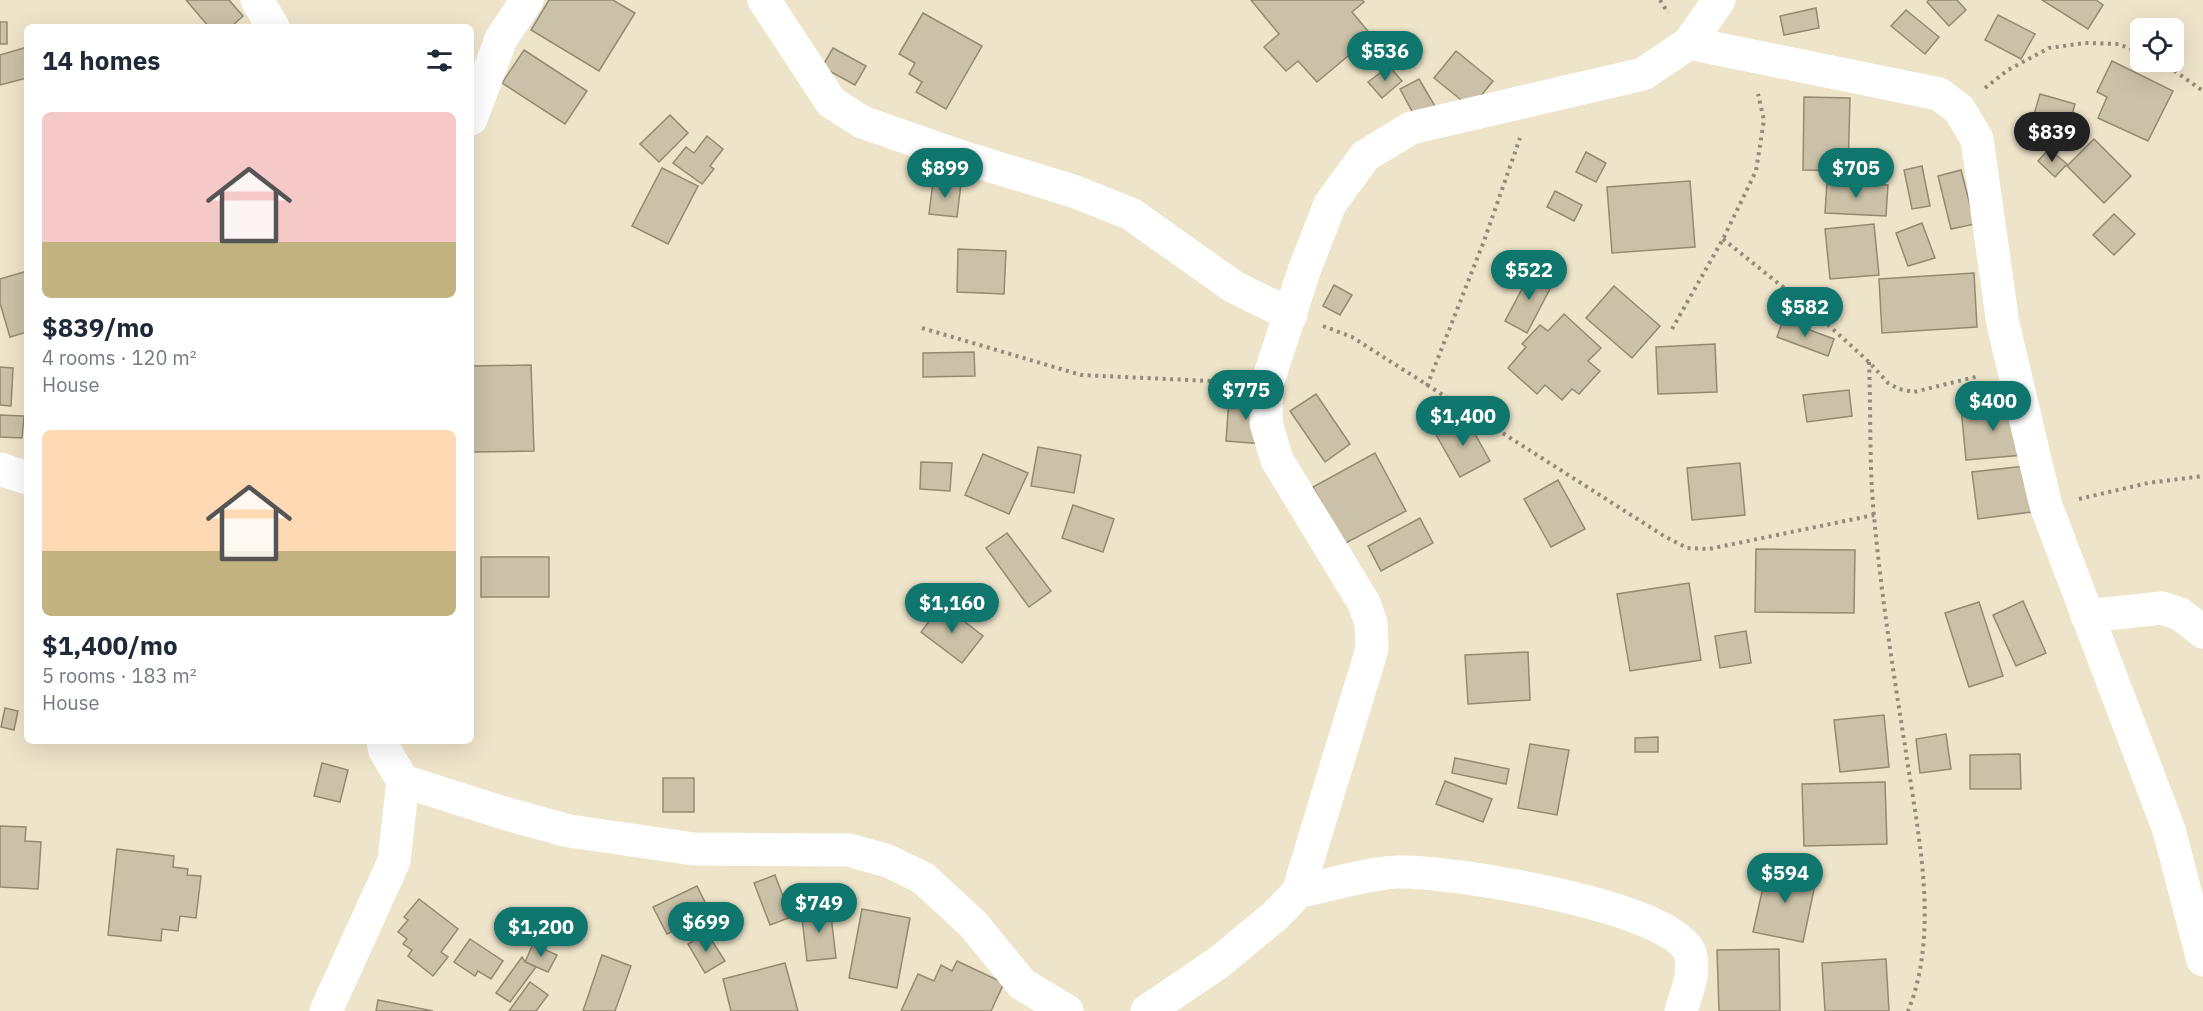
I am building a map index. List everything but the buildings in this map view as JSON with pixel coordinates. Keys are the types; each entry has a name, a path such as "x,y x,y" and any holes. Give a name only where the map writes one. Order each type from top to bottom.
{"street":[{"path":"257,0 271,24"},
{"path":"474,111 501,39 528,0"},
{"path":"764,0 831,102 862,122 962,157 1073,190 1131,214 1234,287 1291,315"},
{"path":"1147,1011 1218,963 1276,915 1299,892 1372,649 1371,623 1364,603 1277,460 1266,423 1267,384 1304,271 1330,204 1365,156 1411,128 1643,74 1689,43 1719,0"},
{"path":"1689,43 1939,94 1959,109 1977,139 2002,324 2046,506 2169,830 2203,960"},
{"path":"0,469 24,477"},
{"path":"2087,616 2162,608 2180,614 2203,632"},
{"path":"326,1011 394,861 403,781 385,751 384,744"},
{"path":"403,781 569,831 694,849 849,850 888,861 923,878 973,924 1022,984 1067,1011"},
{"path":"1299,892 1397,872 1453,874 1526,887 1600,905 1664,928 1679,937 1690,952 1692,969 1681,1011"}],"path":[{"path":"1959,109 2008,69 2049,48 2085,43 2119,44 2130,48"},
{"path":"1672,329 1723,239 1756,171 1764,120 1750,55"},
{"path":"2177,72 2203,90"},
{"path":"1427,386 1484,241 1533,101"},
{"path":"1723,239 1814,312 1869,362 1888,383 1899,389 1914,392 2013,367"},
{"path":"1291,315 1352,337 1664,536 1687,548 1709,549 1874,515"},
{"path":"922,328 1081,375 1267,384"},
{"path":"1869,362 1874,515 1892,660 1924,876 1922,952 1916,992 1908,1011"},
{"path":"2046,506 2148,483 2203,476"}]}
